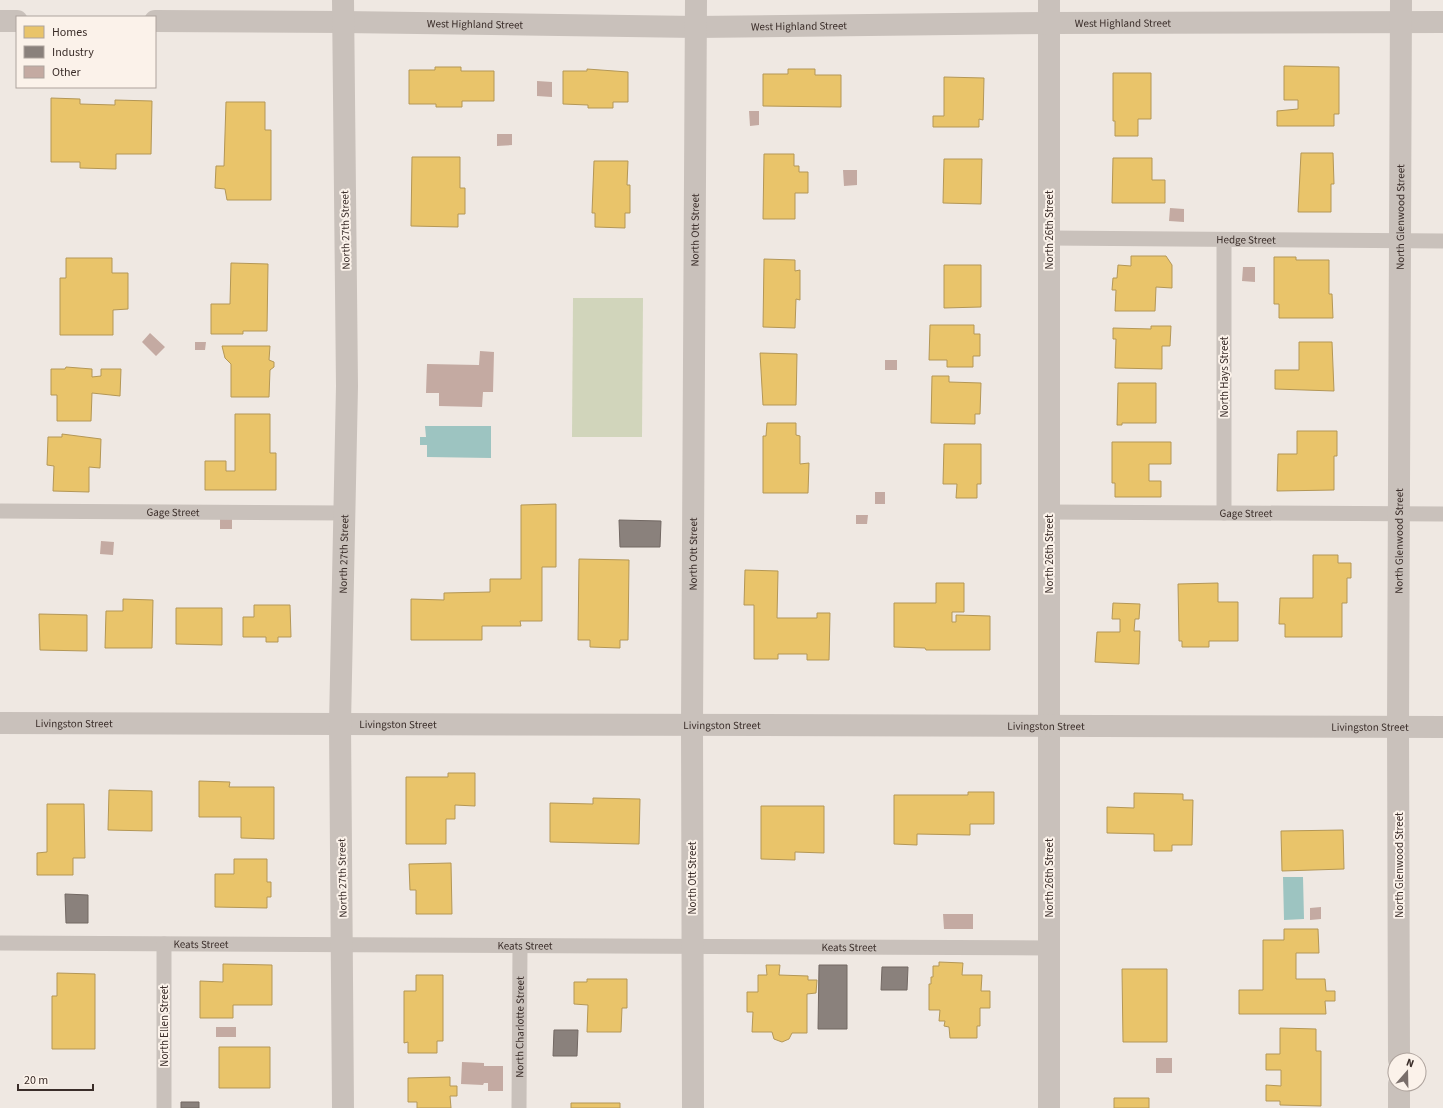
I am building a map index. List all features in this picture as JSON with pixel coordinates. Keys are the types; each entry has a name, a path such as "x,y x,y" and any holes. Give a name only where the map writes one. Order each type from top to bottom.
{"street":[{"name":"North 27th Street","path":"343,0 347,386 346,513 340,724 343,946 343,1108"},
{"name":"North Ott Street","path":"693,1108 692,726 696,0"},
{"name":"North 26th Street","path":"1049,0 1049,1108"},
{"name":"North Glenwood Street","path":"1399,1052 1398,727 1401,0"},
{"path":"0,21 16,21"},
{"name":"West Highland Street","path":"156,21 696,27 1049,23 1443,22"},
{"name":"Livingston Street","path":"0,723 1443,727"},
{"path":"1399,1092 1399,1108"}],"lane":[{"name":"Hedge Street","path":"1049,238 1401,242 1443,241"},
{"name":"North Hays Street","path":"1224,240 1224,513"},
{"name":"Gage Street","path":"0,511 346,513"},
{"name":"Gage Street","path":"1049,512 1443,514"},
{"name":"Keats Street","path":"0,943 343,946 1049,948"},
{"name":"North Ellen Street","path":"164,944 164,1108"},
{"name":"North Charlotte Street","path":"519,1108 520,946"}],"green space":[{"path":"573,298 643,298 642,437 572,437"}],"water":[{"path":"425,426 491,426 491,458 427,457 427,445 420,445 420,437 426,437"},
{"path":"1283,877 1303,877 1304,919 1284,920"}],"building: Homes":[{"path":"1284,66 1339,67 1339,114 1334,114 1334,126 1277,126 1277,111 1298,109 1298,100 1284,100"},
{"path":"435,67 461,67 461,71 494,71 494,101 462,101 462,107 436,107 436,104 409,104 409,70 435,70"},
{"path":"587,69 628,72 628,102 613,102 613,108 588,108 588,105 563,104 563,71 587,71"},
{"path":"788,69 815,69 815,75 841,75 841,107 763,106 763,74 788,74"},
{"path":"1113,73 1151,73 1151,119 1138,119 1138,136 1115,136 1115,121 1113,121"},
{"path":"944,77 984,78 983,120 979,119 979,127 933,127 933,116 944,116"},
{"path":"51,98 80,99 80,104 115,105 115,100 152,101 151,154 116,154 116,169 80,168 80,162 51,162"},
{"path":"226,102 265,102 265,130 271,130 271,200 227,200 225,189 215,188 216,166 224,166"},
{"path":"1301,153 1333,153 1334,184 1331,184 1331,212 1298,212"},
{"path":"764,154 794,154 794,166 799,166 799,172 808,172 808,193 795,193 795,219 763,219"},
{"path":"412,157 460,157 460,188 465,188 465,214 458,214 458,227 411,226"},
{"path":"1113,158 1152,158 1152,180 1165,180 1165,203 1112,203"},
{"path":"944,159 982,159 981,204 943,203"},
{"path":"594,161 628,161 627,185 630,185 630,213 625,213 625,228 595,227 595,213 592,213"},
{"path":"1131,256 1166,256 1172,265 1172,288 1156,287 1155,311 1115,311 1116,290 1112,290 1113,278 1117,278 1118,265 1131,266"},
{"path":"1274,257 1296,257 1296,260 1329,260 1329,294 1332,294 1333,318 1279,318 1279,304 1274,304"},
{"path":"66,258 112,258 112,273 128,273 128,309 113,310 113,335 60,335 60,278 66,278"},
{"path":"764,259 795,260 795,271 800,270 800,300 796,299 795,328 763,327"},
{"path":"231,263 268,264 267,331 243,331 243,334 211,334 211,304 230,304"},
{"path":"944,265 981,265 981,307 944,308"},
{"path":"930,325 974,325 974,334 980,334 980,356 973,356 973,367 947,367 947,360 929,360"},
{"path":"1151,326 1171,326 1170,346 1162,346 1162,369 1115,368 1116,339 1113,339 1113,328 1151,329"},
{"path":"1299,342 1332,342 1334,391 1275,389 1275,370 1299,370"},
{"path":"222,346 270,346 269,360 274,362 274,367 270,370 269,397 231,397 231,364 225,358"},
{"path":"760,353 797,354 796,405 763,405"},
{"path":"66,367 92,369 92,377 101,376 101,369 121,369 120,396 92,393 91,421 57,421 57,395 51,395 51,369 65,369"},
{"path":"932,376 949,376 949,382 981,383 980,414 975,414 975,424 931,423"},
{"path":"1118,383 1156,383 1156,423 1122,423 1122,425 1117,425"},
{"path":"235,414 270,414 270,453 276,453 276,490 205,490 205,461 226,461 226,471 235,471"},
{"path":"767,423 796,423 796,435 800,436 800,464 809,463 808,493 763,493 763,436 766,436"},
{"path":"1297,431 1337,431 1337,456 1334,456 1334,490 1277,491 1278,454 1297,454"},
{"path":"62,434 101,439 100,468 89,467 89,492 53,491 54,466 47,465 48,437 62,437"},
{"path":"1112,442 1171,442 1171,464 1149,464 1149,481 1161,481 1161,497 1115,497 1115,483 1112,483"},
{"path":"944,444 981,444 981,484 977,484 977,498 956,498 957,484 943,484"},
{"path":"556,504 556,567 542,567 542,621 520,621 521,626 482,626 482,640 411,640 411,599 444,600 444,593 490,592 490,579 521,579 521,505"},
{"path":"1313,555 1338,555 1338,563 1351,563 1351,578 1347,578 1347,603 1342,603 1342,637 1285,637 1285,624 1279,624 1280,598 1313,598"},
{"path":"579,559 629,560 628,640 620,640 620,648 590,647 590,640 578,640"},
{"path":"745,570 778,571 777,618 817,618 817,613 830,613 829,660 807,660 807,654 778,654 778,659 754,659 754,605 744,605"},
{"path":"936,583 964,583 964,612 952,612 952,622 956,622 956,615 990,616 990,650 926,650 925,648 894,647 894,603 936,603"},
{"path":"1218,583 1218,602 1238,602 1238,641 1209,641 1209,647 1182,647 1182,641 1179,641 1178,584"},
{"path":"123,599 153,600 152,648 105,648 106,611 123,611"},
{"path":"1113,603 1140,604 1139,619 1135,619 1134,631 1140,631 1139,664 1095,662 1097,632 1120,632 1120,619 1112,619"},
{"path":"254,605 290,605 291,637 278,637 278,642 266,642 266,637 243,637 243,617 254,617"},
{"path":"176,608 222,608 222,645 176,644"},
{"path":"39,614 87,615 87,651 40,650"},
{"path":"448,773 475,773 475,806 455,805 455,819 446,819 446,844 406,844 406,777 448,777"},
{"path":"199,781 230,782 229,787 274,787 274,839 241,838 241,817 199,817"},
{"path":"109,790 152,791 152,831 108,830"},
{"path":"968,792 994,792 994,824 970,824 970,835 917,834 917,845 894,844 894,795 968,795"},
{"path":"1134,793 1183,794 1183,800 1193,800 1192,845 1172,845 1172,851 1154,851 1154,834 1107,833 1107,807 1134,808"},
{"path":"593,798 640,799 639,844 550,842 550,803 593,804"},
{"path":"47,804 84,804 85,858 73,858 73,875 37,875 37,853 47,852"},
{"path":"761,806 824,806 824,853 795,852 795,860 761,859"},
{"path":"1343,830 1344,869 1282,871 1281,831"},
{"path":"234,859 267,859 267,882 271,882 271,897 267,897 267,908 215,907 215,874 234,874"},
{"path":"451,863 452,914 416,914 416,890 410,890 409,864"},
{"path":"1284,929 1318,929 1319,953 1296,953 1296,979 1325,979 1326,991 1335,991 1335,1001 1325,1001 1326,1014 1239,1014 1239,990 1263,990 1263,940 1284,940"},
{"path":"939,962 963,963 962,975 982,975 981,991 990,991 990,1008 980,1008 980,1026 977,1026 977,1038 950,1038 949,1027 944,1026 945,1021 939,1021 940,1010 929,1010 929,984 931,984 931,977 933,977 933,966 939,966"},
{"path":"223,964 272,965 272,1005 233,1005 233,1018 200,1018 200,981 223,982"},
{"path":"766,965 780,965 779,975 808,976 808,980 817,980 816,993 807,994 807,1033 792,1033 789,1039 782,1042 774,1039 772,1032 752,1032 753,1012 747,1012 747,992 758,992 758,975 767,975"},
{"path":"1122,969 1167,969 1167,1042 1123,1042"},
{"path":"57,973 95,974 95,1049 52,1049 52,996 57,996"},
{"path":"416,975 443,975 443,1041 437,1041 437,1053 408,1053 408,1042 404,1043 404,991 416,991"},
{"path":"587,979 627,979 627,1008 622,1008 621,1032 587,1032 588,1005 574,1004 574,982 587,982"},
{"path":"1280,1028 1316,1029 1316,1051 1321,1051 1321,1106 1280,1105 1280,1101 1266,1101 1266,1085 1281,1086 1281,1070 1266,1070 1266,1054 1280,1054"},
{"path":"219,1047 270,1047 270,1088 219,1088"},
{"path":"450,1077 450,1086 457,1086 457,1096 450,1096 451,1108 417,1108 417,1102 408,1102 408,1078"},
{"path":"1114,1098 1149,1098 1149,1108 1114,1108"},
{"path":"571,1103 620,1103 620,1108 571,1108"}],"building: Industry":[{"path":"619,520 661,521 660,547 620,547"},
{"path":"65,894 88,895 88,923 66,923"},
{"path":"819,965 847,965 847,1029 818,1029"},
{"path":"882,967 908,967 907,990 881,990"},
{"path":"554,1030 578,1030 577,1056 553,1056"},
{"path":"181,1102 199,1102 199,1108 181,1108"}],"building: Other":[{"path":"537,81 552,82 552,97 537,96"},
{"path":"749,111 759,111 759,125 750,126"},
{"path":"497,134 512,134 512,145 497,146"},
{"path":"843,170 857,170 857,185 844,186"},
{"path":"1170,208 1184,209 1184,222 1169,221"},
{"path":"1243,267 1255,267 1255,282 1242,281"},
{"path":"150,333 165,347 156,356 142,342"},
{"path":"195,342 206,342 205,350 195,350"},
{"path":"480,351 494,352 493,392 483,392 482,407 439,406 439,393 426,393 427,364 479,365"},
{"path":"885,360 897,360 897,370 885,370"},
{"path":"875,492 885,492 885,504 875,504"},
{"path":"856,515 868,515 867,524 856,524"},
{"path":"220,519 232,519 232,529 220,529"},
{"path":"101,541 114,542 113,555 100,554"},
{"path":"1321,907 1321,919 1310,920 1310,908"},
{"path":"943,914 973,914 973,929 944,929"},
{"path":"216,1027 236,1027 236,1037 216,1037"},
{"path":"1156,1058 1172,1058 1172,1073 1156,1073"},
{"path":"462,1062 484,1063 484,1066 503,1066 503,1091 488,1091 488,1083 484,1083 483,1085 461,1084"}]}
